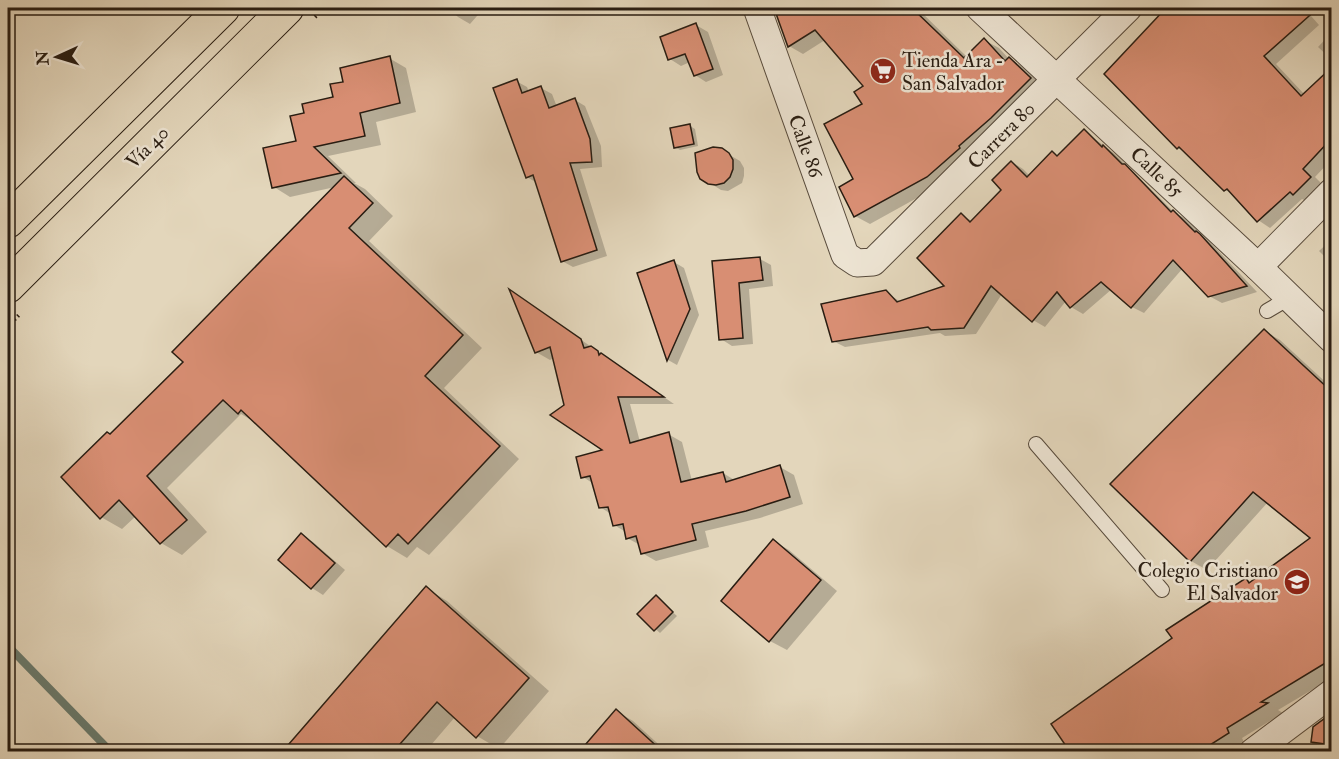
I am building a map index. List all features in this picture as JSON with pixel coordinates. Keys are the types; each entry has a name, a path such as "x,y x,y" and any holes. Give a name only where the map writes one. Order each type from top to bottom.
{"highway":[{"path":"8,221 223,8"},
{"name":"Vía 40","path":"8,286 286,8"}],"street":[{"name":"Calle 86","path":"757,8 845,255 857,263 873,262"},
{"name":"Calle 85","path":"980,8 1258,267 1278,304 1332,339"},
{"name":"Carrera 80","path":"873,262 1128,8"},
{"path":"1258,267 1332,192"},
{"path":"1253,752 1332,693"}],"lane":[{"path":"1036,444 1162,590"}],"building":[{"path":"774,8 912,8 964,58 984,38 1005,61 1009,57 1031,78 927,177 854,217 839,187 853,179 824,124 862,104 854,92 863,86 815,30 788,47"},
{"path":"1166,8 1318,8 1264,56 1301,96 1332,67 1332,138 1303,169 1311,177 1293,195 1290,192 1257,222 1227,189 1224,191 1179,147 1177,149 1104,74"},
{"path":"696,23 713,69 694,76 685,54 668,60 660,37"},
{"path":"390,56 400,103 360,113 365,136 314,147 341,173 272,188 263,148 296,141 290,116 304,113 302,104 333,97 330,84 343,82 340,68"},
{"path":"517,79 522,93 541,86 549,108 575,98 590,139 592,162 570,163 597,250 561,262 533,175 526,178 493,88"},
{"path":"690,124 694,144 674,148 670,128"},
{"path":"1084,129 1102,147 1103,145 1122,164 1125,164 1171,212 1173,210 1195,232 1200,234 1247,286 1208,297 1173,260 1131,308 1101,282 1070,308 1057,292 1032,322 991,286 964,328 931,330 928,327 832,342 821,304 886,290 897,302 944,286 917,258 961,213 970,222 1001,190 992,180 1011,161 1027,177 1052,151 1057,156"},
{"path":"713,147 722,148 733,160 730,177 724,183 716,185 708,184 700,179 695,153"},
{"path":"344,176 373,203 349,228 463,335 425,376 500,446 408,544 398,534 386,547 241,410 238,414 223,400 147,476 187,520 160,544 119,500 100,519 61,477 107,432 110,434 183,362 172,352"},
{"path":"760,257 763,280 739,283 743,338 719,340 712,261"},
{"path":"674,260 690,309 667,361 637,273"},
{"path":"509,289 581,339 584,348 591,346 598,351 599,355 601,353 664,397 618,397 630,443 669,432 681,482 723,472 726,482 780,465 790,497 746,511 692,524 696,540 641,554 636,536 626,539 623,524 613,526 608,507 599,508 590,476 581,478 576,457 602,450 550,415 564,405 550,347 535,353"},
{"path":"1264,329 1332,392 1332,659 1261,702 1268,703 1227,728 1229,733 1199,752 1070,752 1051,724 1172,638 1166,630 1246,578 1249,583 1310,538 1253,492 1190,562 1110,484"},
{"path":"301,533 335,563 311,589 278,560"},
{"path":"773,539 821,580 769,642 721,601"},
{"path":"426,586 529,678 476,738 437,702 393,752 282,752"},
{"path":"656,595 673,612 654,631 637,614"},
{"path":"616,709 663,752 579,752"},
{"path":"1332,713 1332,745 1311,742 1313,727"}],"waterway":[{"path":"8,646 111,752"}],"place":[{"name":"Tienda Ara - San Salvador","path":"883,71"},
{"name":"Colegio Cristiano El Salvador","path":"1297,582"}]}
